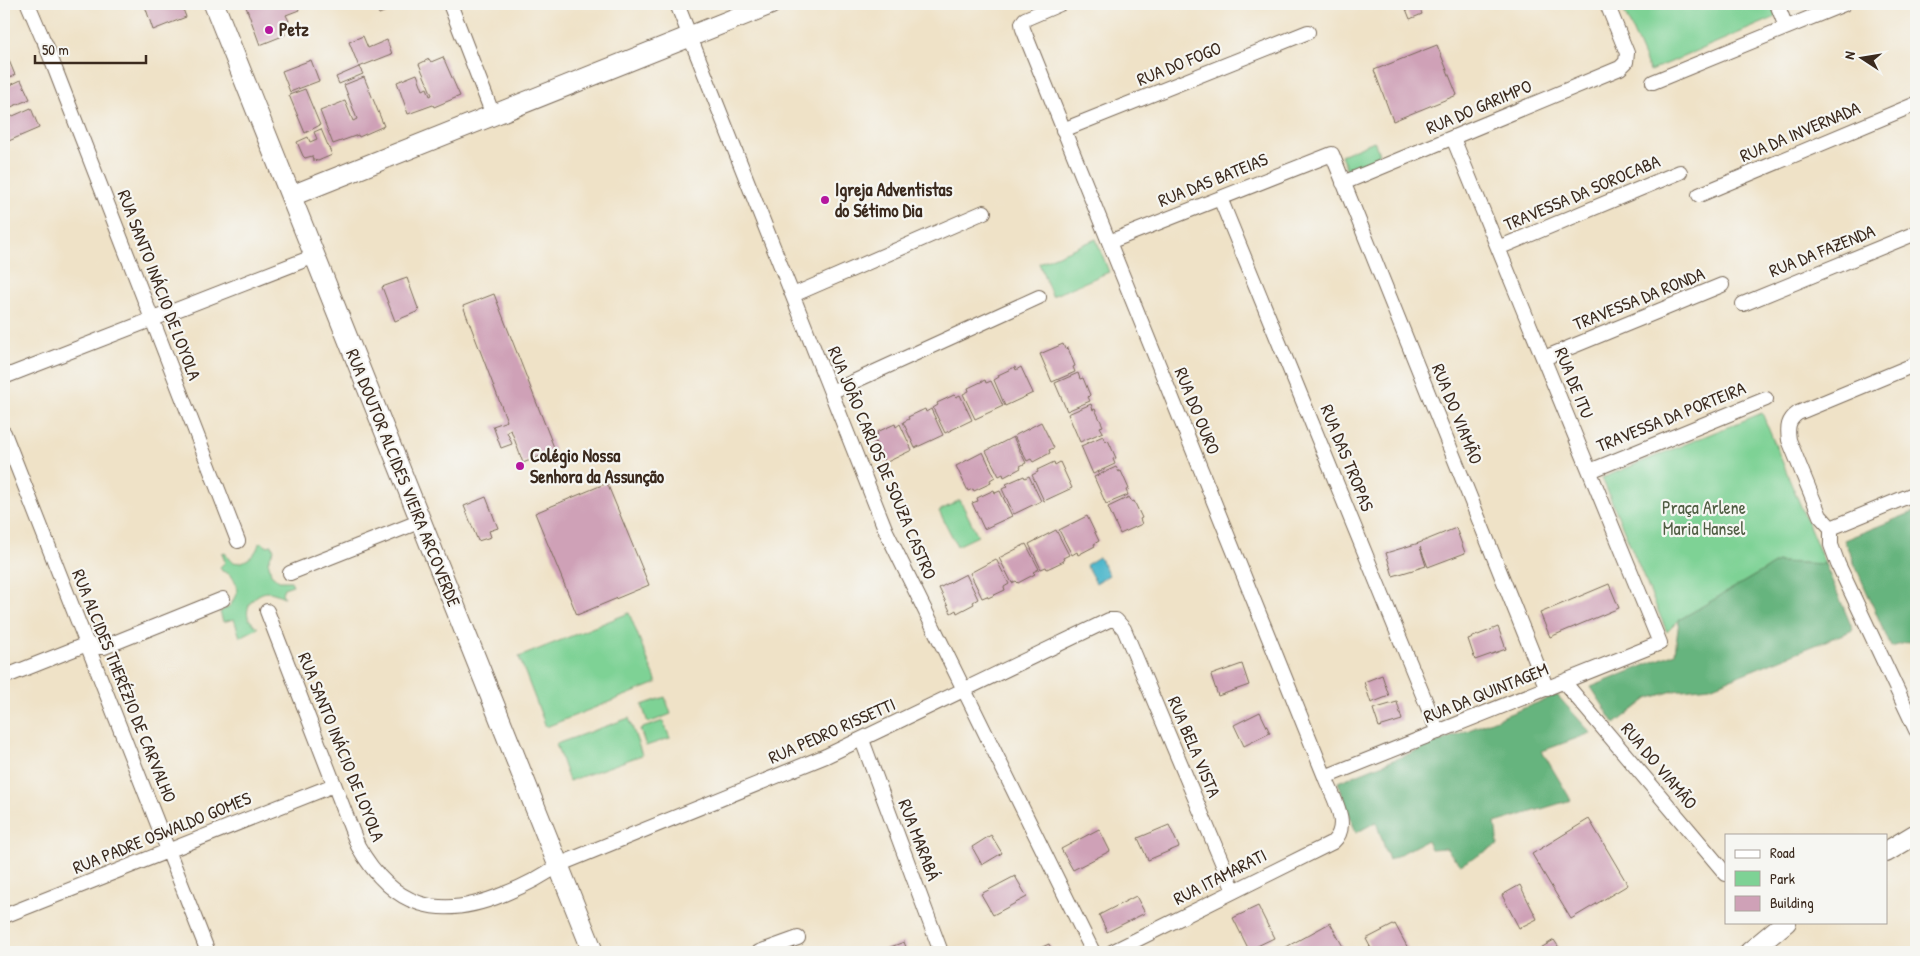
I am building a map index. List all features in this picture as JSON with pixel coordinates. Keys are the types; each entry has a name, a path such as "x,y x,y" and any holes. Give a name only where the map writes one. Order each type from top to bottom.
{"street":[{"name":"RUA SANTO INÁCIO DE LOYOLA","path":"28,4 44,40 238,540"},
{"name":"RUA DOUTOR ALCIDES VIEIRA ARCOVERDE","path":"214,4 593,952"},
{"path":"450,4 493,115"},
{"name":"RUA JOÃO CARLOS DE SOUZA CASTRO","path":"677,4 886,531 1093,952"},
{"path":"291,196 771,4"},
{"path":"1035,8 1060,4"},
{"name":"RUA DO GARIMPO","path":"1343,183 1620,68 1626,62 1627,53 1606,4"},
{"path":"1776,4 1786,27"},
{"path":"1653,82 1844,4"},
{"name":"RUA DO OURO","path":"1035,8 1022,23 1023,29 1325,777 1341,819 1342,831"},
{"name":"RUA DO FOGO","path":"1064,130 1308,32"},
{"name":"RUA DA INVERNADA","path":"1698,194 1916,104"},
{"name":"RUA DE ITU","path":"1453,138 1660,643"},
{"name":"RUA DAS BATEIAS","path":"1108,242 1332,154"},
{"name":"RUA DO VIAMÃO","path":"1332,154 1547,689"},
{"name":"TRAVESSA DA SOROCABA","path":"1498,248 1680,172"},
{"name":"RUA DAS TROPAS","path":"1220,198 1438,732"},
{"path":"793,295 984,212"},
{"name":"RUA DA FAZENDA","path":"1743,304 1916,233"},
{"path":"4,377 315,256"},
{"name":"TRAVESSA DA RONDA","path":"1544,358 1722,285"},
{"path":"831,392 1039,297"},
{"path":"1916,364 1798,413 1789,423 1788,431 1789,440 1820,516 1831,528 1831,545 1836,559 1916,730"},
{"name":"TRAVESSA DA PORTEIRA","path":"1590,471 1766,399"},
{"name":"RUA ALCIDES THERÉZIO DE CARVALHO","path":"4,433 208,952"},
{"path":"1831,528 1916,493"},
{"path":"290,573 421,521"},
{"path":"4,677 87,644 97,648 104,647 223,599"},
{"name":"RUA SANTO INÁCIO DE LOYOLA","path":"267,611 355,838 368,862 390,888 417,902 434,907 468,906 486,901 538,880 558,865"},
{"name":"RUA PEDRO RISSETTI","path":"558,865 774,778 862,740 1105,621 1116,620"},
{"name":"RUA BELA VISTA","path":"1116,620 1124,628 1234,891"},
{"name":"RUA DA QUINTAGEM","path":"1325,777 1660,643"},
{"name":"RUA DO VIAMÃO","path":"1564,682 1725,873"},
{"name":"RUA MARABÁ","path":"862,740 941,952"},
{"name":"RUA PADRE OSWALDO GOMES","path":"4,916 334,785"},
{"name":"RUA ITAMARATI","path":"1112,952 1333,842 1342,831"},
{"path":"1888,851 1916,834"},
{"path":"759,952 798,938"}],"green space":[{"path":"1621,4 1771,4 1776,17 1650,71"},
{"path":"1374,141 1380,156 1347,170 1341,155"},
{"path":"1096,239 1109,272 1052,296 1039,263"},
{"name":"Praça Arlene Maria Hansel","path":"1762,413 1825,564 1778,562 1679,620 1667,632 1602,478"},
{"path":"960,500 978,536 957,546 939,511"},
{"path":"1916,511 1916,640 1891,647 1844,540"},
{"path":"262,542 266,546 272,545 274,550 268,561 271,574 279,581 291,581 293,585 284,588 282,593 284,597 268,592 255,597 249,605 248,614 250,620 258,628 240,637 234,619 223,622 220,612 231,605 237,592 233,578 222,571 220,567 225,562 222,553 225,552 233,562 242,562 255,552 259,543"},
{"path":"1778,562 1825,564 1853,630 1710,687 1673,691 1647,699 1615,724 1591,687 1675,653 1679,620"},
{"path":"629,613 657,683 546,727 519,657"},
{"path":"1557,695 1591,733 1542,751 1571,800 1495,823 1498,845 1460,865 1446,848 1431,849 1427,840 1389,860 1376,822 1356,833 1338,782"},
{"path":"665,697 671,714 648,723 642,705"},
{"path":"629,718 642,755 569,781 556,744"},
{"path":"663,721 670,738 646,746 640,729"}],"water":[{"path":"1099,557 1109,575 1096,583 1086,565"}],"building":[{"path":"151,4 181,4 186,17 153,30 145,6"},
{"name":"Petz","path":"245,4 297,4 299,10 286,15 289,21 281,24 285,35 260,45"},
{"path":"375,4 404,4 379,14"},
{"path":"1404,4 1418,4 1422,14 1410,19"},
{"path":"363,36 368,48 387,40 392,54 359,67 349,42"},
{"path":"1437,45 1457,95 1393,121 1374,70"},
{"path":"443,57 460,96 434,107 433,105 408,114 397,82 417,74 423,90 427,88 430,96 432,95 419,64 429,59 431,62"},
{"path":"8,58 15,75 4,80 4,60"},
{"path":"311,60 319,81 290,92 282,71"},
{"path":"359,67 363,74 339,84 336,77"},
{"path":"364,77 384,126 359,137 358,135 333,144 320,111 345,101 353,121 357,119 344,85"},
{"path":"21,80 30,99 4,110 4,88"},
{"path":"305,89 320,125 305,133 289,95"},
{"path":"31,108 39,128 4,143 4,120"},
{"path":"321,129 332,155 318,161 313,160 312,156 305,158 297,142 308,137 310,142 317,139 314,132"},
{"path":"407,278 419,311 395,321 382,287"},
{"path":"494,294 555,450 523,463 511,430 507,432 512,444 501,448 493,426 507,421 463,306"},
{"path":"1063,344 1065,349 1068,348 1075,366 1073,367 1075,372 1052,382 1040,354"},
{"path":"1015,367 1016,370 1021,367 1033,393 1005,406 994,380 999,377 998,375"},
{"path":"1078,373 1080,379 1083,378 1090,395 1088,397 1090,401 1067,411 1055,383"},
{"path":"985,380 986,383 991,381 1003,406 975,419 963,394 969,391 968,388"},
{"path":"954,395 956,397 960,395 972,420 945,433 933,408 938,405 937,403"},
{"path":"1091,404 1103,426 1100,427 1103,432 1080,442 1068,414"},
{"path":"925,409 926,412 931,409 943,435 915,448 903,422 909,419 908,417"},
{"path":"1041,422 1054,448 1049,450 1050,453 1033,462 1031,459 1027,461 1014,436"},
{"path":"895,424 896,427 900,424 912,450 885,463 873,437 878,434 877,432"},
{"path":"1103,436 1106,442 1108,440 1116,458 1113,459 1115,464 1093,474 1081,446"},
{"path":"1013,437 1026,463 1020,466 1021,468 1004,477 1003,474 999,476 986,451"},
{"path":"983,452 995,477 990,480 991,483 974,491 973,489 968,491 956,466"},
{"path":"1054,462 1055,465 1060,462 1072,488 1044,501 1032,475 1038,472 1037,470"},
{"path":"1116,467 1119,472 1121,471 1129,489 1126,490 1128,495 1106,504 1094,477"},
{"path":"1024,476 1025,478 1029,476 1041,501 1014,514 1002,489 1008,486 1006,484"},
{"path":"607,483 649,585 577,615 535,513"},
{"path":"994,490 995,493 1000,491 1012,516 984,529 972,503 978,501 977,498"},
{"path":"486,497 498,528 489,531 491,537 478,541 464,506"},
{"path":"1129,497 1132,502 1134,501 1142,518 1140,519 1142,524 1120,534 1108,507"},
{"path":"1087,516 1099,541 1094,544 1095,546 1078,555 1077,552 1072,555 1059,530"},
{"path":"1456,528 1465,553 1428,567 1420,547 1426,566 1393,576 1386,553 1419,543"},
{"path":"1056,530 1069,555 1063,558 1064,561 1047,569 1046,567 1041,569 1029,544"},
{"path":"1026,544 1039,569 1033,572 1035,574 1018,583 1016,581 1012,583 999,558"},
{"path":"996,559 1009,584 1004,587 1005,590 988,598 987,596 982,598 970,573"},
{"path":"966,574 978,599 973,602 974,604 957,613 956,610 951,613 939,588"},
{"path":"1609,584 1619,608 1550,637 1540,613"},
{"path":"1498,627 1506,649 1475,660 1468,639"},
{"path":"1242,664 1249,685 1218,696 1211,675"},
{"path":"1382,675 1389,696 1371,703 1364,682"},
{"path":"1397,702 1402,720 1379,727 1373,709"},
{"path":"1260,712 1270,733 1244,746 1234,725"},
{"path":"1589,819 1628,885 1571,919 1532,854"},
{"path":"1169,825 1179,847 1148,860 1138,838"},
{"path":"1099,829 1110,851 1073,870 1061,849"},
{"path":"991,835 1002,853 982,865 972,847"},
{"path":"1015,876 1027,897 993,915 981,894"},
{"path":"1520,885 1537,919 1519,928 1502,895"},
{"path":"1136,896 1145,913 1107,932 1099,915"},
{"path":"1258,906 1274,938 1249,950 1233,918"},
{"path":"1330,923 1346,952 1277,952"},
{"path":"1395,924 1410,952 1373,952 1366,939"},
{"path":"1554,940 1562,952 1534,952"},
{"path":"904,942 908,952 877,952"},
{"path":"1049,944 1053,952 1031,952"}],"place":[{"name":"Petz","path":"269,30"},
{"name":"Igreja Adventistas do Sétimo Dia","path":"825,200"},
{"name":"Colégio Nossa Senhora da Assunção","path":"520,466"}]}
